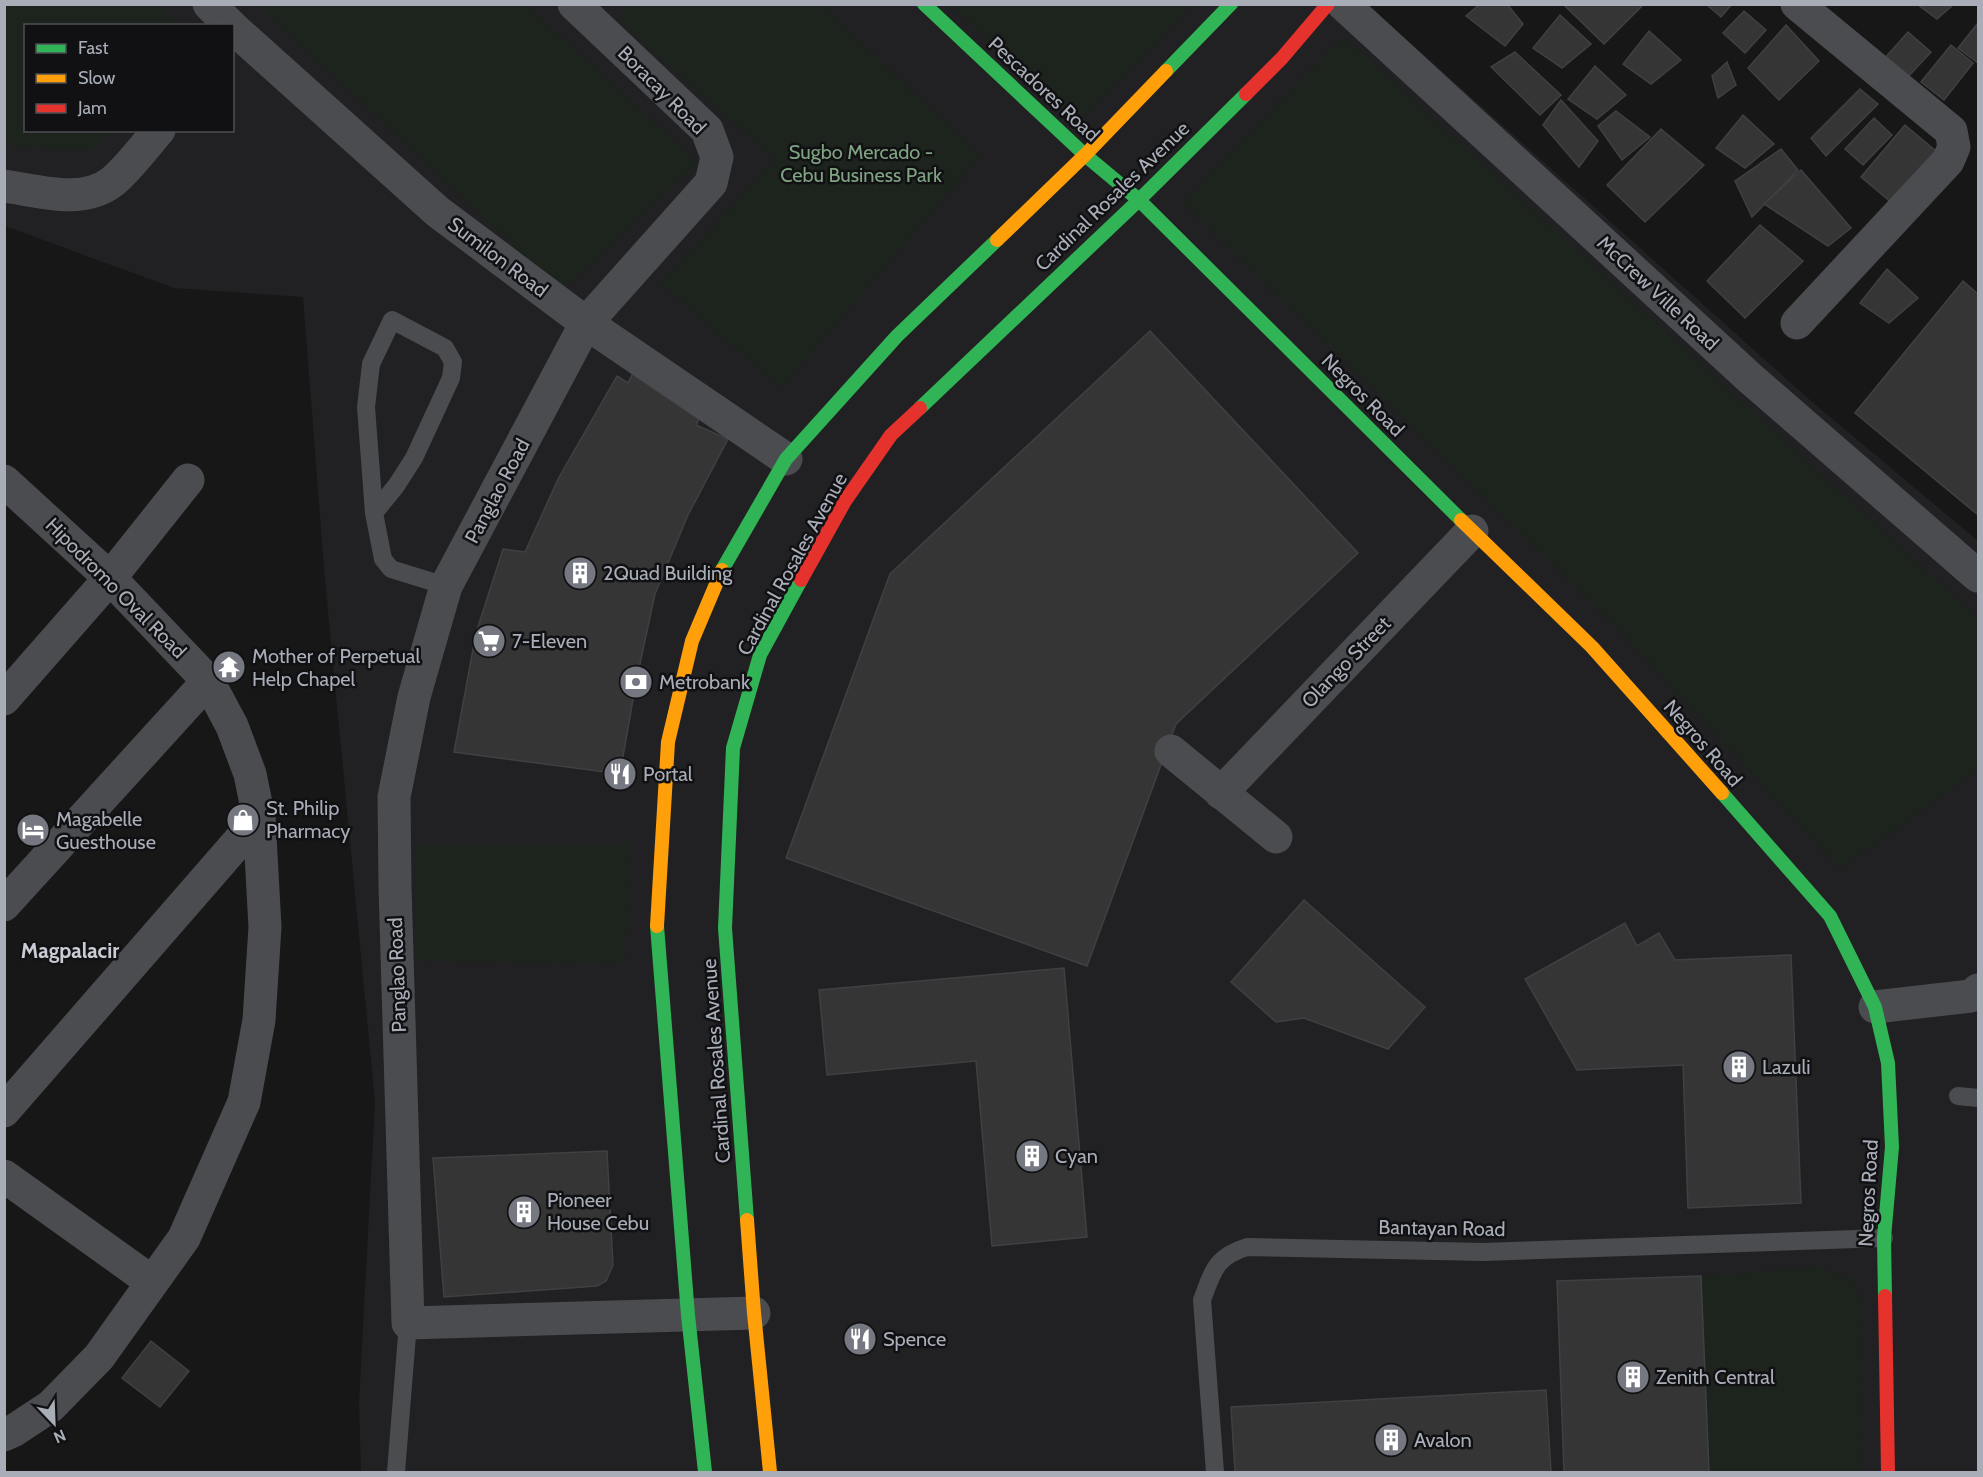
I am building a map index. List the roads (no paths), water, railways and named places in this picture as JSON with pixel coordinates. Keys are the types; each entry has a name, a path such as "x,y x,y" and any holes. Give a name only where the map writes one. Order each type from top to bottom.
{"main road":[{"name":"Pescadores Road","path":"924,4 1085,155 1139,200"},
{"path":"705,1473 688,1315 657,923 668,742 692,641 724,566 786,459 897,336 1085,155 1231,4"},
{"name":"Cardinal Rosales Avenue","path":"770,1473 754,1313 725,928 733,748 760,655 845,501 891,435 1139,200 1282,58 1328,4"},
{"name":"Negros Road","path":"1139,200 1592,647 1830,916 1875,1007 1888,1063 1892,1147 1884,1238 1888,1473"}],"street":[{"name":"Sumilon Road","path":"210,4 226,24"},
{"name":"Boracay Road","path":"574,4 706,129 717,157 711,183 586,323"},
{"name":"McCrew Ville Road","path":"1343,4 1751,379 1978,576"},
{"path":"1797,4 1951,131 1954,147 1948,161 1797,323"},
{"name":"Sumilon Road","path":"235,35 438,212 586,323 786,459"},
{"path":"4,186 69,195 91,193 112,181 157,132"},
{"name":"Panglao Road","path":"408,1323 395,910 394,797 414,697 446,586 586,323"},
{"path":"4,699 110,578 188,480"},
{"name":"Hipodromo Oval Road","path":"4,1435 51,1406 99,1357 184,1238 244,1102 259,1020 266,927 259,818 250,774 236,735 208,681 110,578 7,487"},
{"name":"Olango Street","path":"1221,793 1472,531"},
{"path":"4,905 208,681"},
{"path":"1171,751 1276,837"},
{"path":"4,1111 259,818"},
{"path":"1875,1007 1971,996 1978,990"},
{"path":"4,1176 152,1282"},
{"path":"408,1323 754,1313"}],"lane":[{"path":"374,513 396,486 414,458 451,378 453,362 445,348 392,320 371,364 366,407 374,513 383,559 391,569 446,586"},
{"path":"1958,1096 1978,1098"},
{"name":"Bantayan Road","path":"1215,1473 1202,1300 1219,1261 1232,1251 1247,1247 1484,1252 1884,1238"},
{"path":"396,1473 408,1323"}],"place":[{"name":"2Quad Building","path":"580,573"},
{"name":"7-Eleven","path":"489,641"},
{"name":"Mother of Perpetual Help Chapel","path":"229,667"},
{"name":"Metrobank","path":"636,682"},
{"name":"Portal","path":"620,774"},
{"name":"St. Philip Pharmacy","path":"243,820"},
{"name":"Magabelle Guesthouse","path":"33,830"},
{"name":"Lazuli","path":"1739,1067"},
{"name":"Cyan","path":"1032,1156"},
{"name":"Pioneer House Cebu","path":"524,1212"},
{"name":"Spence","path":"860,1339"},
{"name":"Zenith Central","path":"1633,1377"},
{"name":"Avalon","path":"1391,1440"}],"district":[{"name":"Magpalacir","path":"70,950"}],"park label":[{"name":"Sugbo Mercado - Cebu Business Park","path":"861,164"}]}
